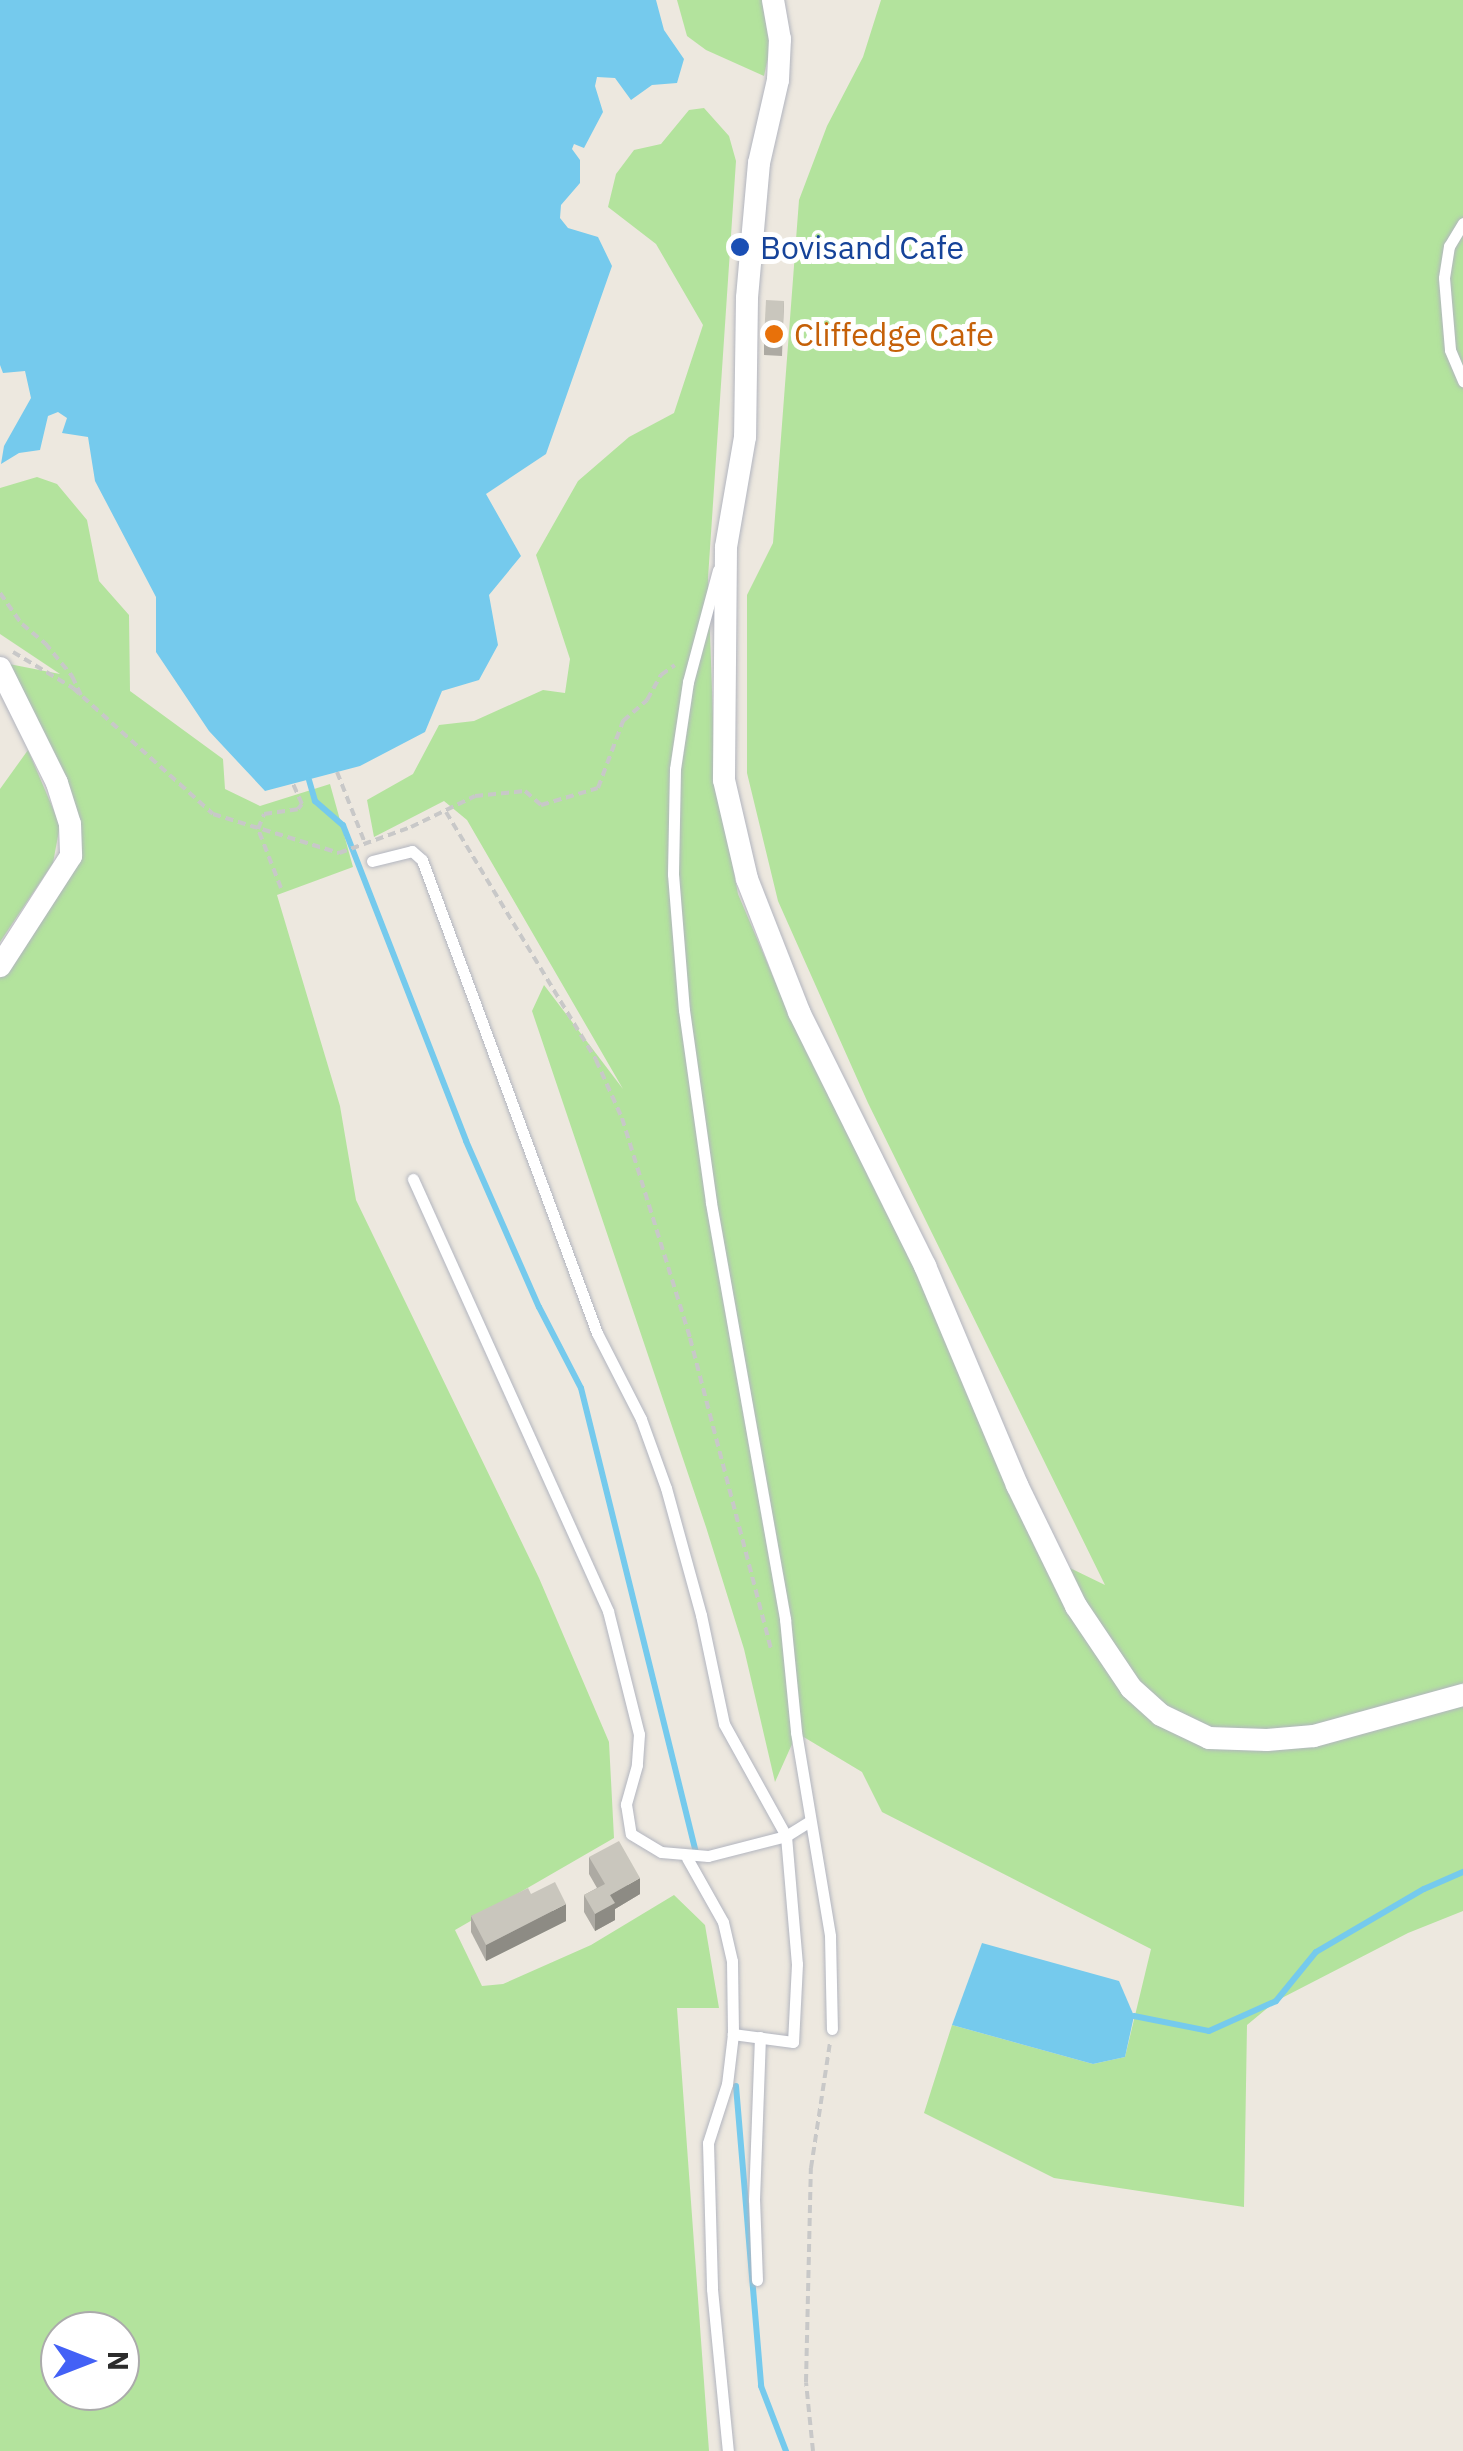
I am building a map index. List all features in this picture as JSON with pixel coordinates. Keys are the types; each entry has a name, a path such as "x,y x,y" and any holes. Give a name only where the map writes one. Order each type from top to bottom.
{"street":[{"path":"773,0 780,39 778,80 759,162 746,298 745,436 726,548 724,780 748,879 799,1012 925,1266 1017,1485 1076,1606 1131,1688 1161,1715 1210,1738 1314,1736 1463,1696"},
{"path":"0,668 57,783 70,824 71,856 0,966"}],"lane":[{"path":"1463,223 1449,246 1444,278 1450,350 1463,381"},
{"path":"726,548 688,682 675,769 673,874 684,1010 711,1203 786,1619 810,1822 830,1936 832,2029"},
{"path":"372,861 412,851 422,860 597,1333 641,1419 666,1488 724,1724 786,1836 797,1964 793,2042 733,2034"},
{"path":"413,1179 608,1611 638,1734 637,1765 626,1804 628,1828 638,1840 661,1852 687,1858 746,1849 786,1836 810,1822"},
{"path":"687,1858 723,1922 732,1962 733,2034 727,2084 708,2143 707,2172 728,2451"},
{"path":"757,2280 754,2200 760,2037"}],"path":[{"path":"0,593 22,624 45,642 72,676 83,699"},
{"path":"0,646 83,699 213,814 345,852 446,812 475,796 524,791 541,806 598,788 623,722 647,700 661,675 674,667"},
{"path":"337,772 365,844"},
{"path":"281,888 258,829 264,814 298,809 302,804 293,784"},
{"path":"446,812 596,1060 622,1118 690,1338 772,1649"},
{"path":"813,2451 806,2382 811,2168 832,2029"}],"green space":[{"path":"677,0 762,0 770,48 764,76 706,50 687,36"},
{"path":"881,0 1463,0 1463,1911 1408,1933 1276,2001 1247,2025 1244,2207 1054,2178 924,2113 952,2025 1093,2064 1125,2057 1151,1949 882,1812 862,1772 797,1733 775,1782 744,1649 706,1527 532,1011 544,985 623,1089 467,820 444,801 374,837 367,800 413,774 439,725 474,721 543,690 565,693 570,659 536,555 578,481 629,437 674,413 703,325 656,244 608,207 616,174 634,150 661,144 689,110 704,108 729,136 736,161 708,578 715,773 738,894 794,1026 920,1278 1037,1552 1105,1585 868,1103 778,901 747,773 747,595 773,543 799,200 827,126 863,57"},
{"path":"37,477 57,484 87,520 99,581 129,615 130,691 223,759 225,789 260,806 330,784 353,867 277,895 340,1106 356,1200 539,1578 609,1742 614,1838 455,1930 482,1986 503,1984 591,1945 674,1895 705,1925 719,2008 677,2008 709,2451 0,2451 0,972 79,851 9,664 60,674 0,634 0,488"},
{"path":"28,750 60,825 53,863 0,942 0,789"}],"water":[{"path":"0,0 656,0 664,30 684,59 677,83 652,85 631,100 615,78 597,77 595,86 603,112 584,148 574,144 572,149 580,160 580,183 561,205 560,218 568,228 598,237 612,266 546,454 486,494 521,556 489,595 498,645 479,680 442,691 425,732 360,766 265,791 209,731 156,652 156,597 95,481 88,437 62,433 67,418 58,412 48,416 40,450 19,453 1,464 4,446 31,398 25,371 3,373 0,365"},
{"path":"982,1943 1119,1981 1134,2016 1125,2057 1093,2064 952,2025"}],"building":[{"name":"Cliffedge Cafe","path":"766,300 784,301 782,345 764,344"},
{"path":"619,1841 640,1878 610,1895 615,1903 595,1914 584,1895 605,1884 589,1857"},
{"path":"555,1882 566,1904 486,1945 471,1916 528,1888 531,1894"}],"waterway":[{"path":"309,780 315,801 343,825 466,1141 539,1307 581,1388 697,1855"},
{"path":"1134,2016 1209,2031 1276,2001 1316,1952 1424,1889 1463,1872"},
{"path":"736,2086 761,2386 786,2451"}],"place":[{"name":"Bovisand Cafe","path":"740,247"},
{"name":"Cliffedge Cafe","path":"774,334"}]}
